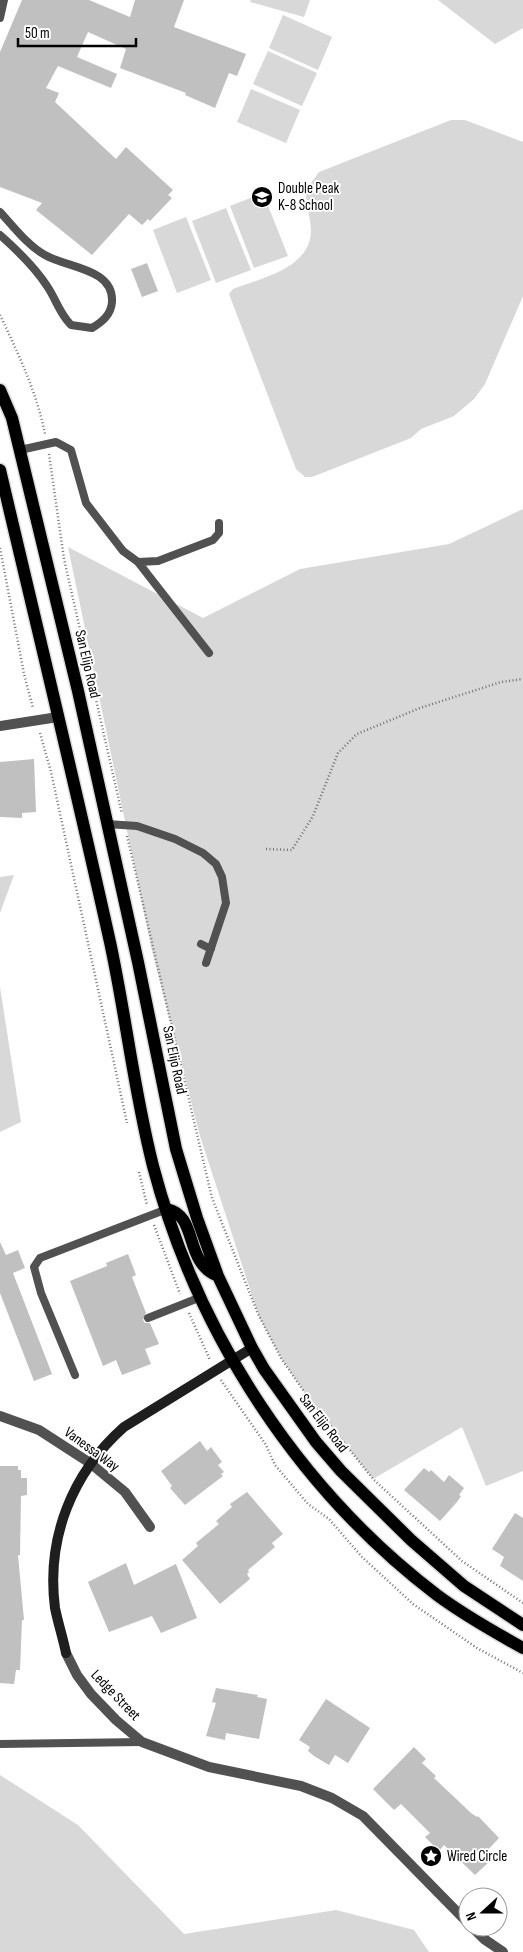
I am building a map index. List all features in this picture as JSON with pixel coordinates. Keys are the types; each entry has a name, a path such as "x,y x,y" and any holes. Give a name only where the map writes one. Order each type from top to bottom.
{"main road":[{"name":"San Elijo Road","path":"0,390 12,418 20,450 107,824 176,1149 196,1218 218,1276 252,1348 288,1404 341,1471 411,1540 464,1586 523,1625"},
{"path":"0,470 110,944 153,1166 175,1235 201,1297 232,1360 284,1439 339,1505 387,1552 438,1596 523,1648"},
{"path":"167,1209 180,1215 186,1224 201,1265 208,1272 218,1276"}],"street":[{"path":"0,726 58,717"},
{"name":"Ledge Street","path":"252,1348 124,1427 90,1463 74,1490 60,1525 54,1555 56,1609 66,1653 77,1675 91,1694 116,1720 142,1742 208,1766 301,1786 332,1798 364,1816 458,1913"},
{"name":"Vanessa Way","path":"0,1416 39,1430 90,1463 125,1492 150,1526"},
{"path":"482,1937 504,1952"}],"lane":[{"path":"0,18 4,0"},
{"path":"0,212 42,254 97,274 108,284 112,294 112,305 108,316 92,328 71,325 56,307 43,280 27,260 0,234"},
{"path":"20,450 56,442 71,450 86,503 123,551 138,562 209,653"},
{"path":"138,562 158,561 213,540 219,533 219,523"},
{"path":"107,824 137,826 175,839 203,853 216,864 222,877 226,903 206,963"},
{"path":"201,944 211,949"},
{"path":"75,1375 41,1293 34,1267 40,1258 167,1209"},
{"path":"148,1318 201,1297"},
{"path":"0,1744 142,1742"}],"path":[{"path":"0,315 21,361 42,420 54,478 64,559 155,962 212,1198 258,1314 281,1358 309,1399 373,1479 462,1561 523,1603"},
{"path":"0,548 24,674 51,772 128,1127"},
{"path":"266,849 292,850 313,816 338,753 357,734 438,702 501,682 523,679"},
{"path":"139,1172 150,1214 184,1303 207,1355"}],"shaded area":[{"path":"251,0 310,0 304,17 250,2"},
{"path":"438,0 523,0 523,28 495,44"},
{"path":"283,15 332,37 318,70 269,48"},
{"path":"268,51 317,73 302,106 253,84"},
{"path":"251,89 300,110 286,143 237,122"},
{"path":"451,120 465,120 523,142 523,296 485,384 474,399 454,416 421,429 411,438 312,477 305,477 296,469 229,294 233,289 282,270 302,255 308,245 311,232 306,193 319,172"},
{"path":"263,193 288,256 254,268 230,206"},
{"path":"226,208 251,270 216,283 192,221"},
{"path":"186,217 211,280 177,293 153,230"},
{"path":"523,509 523,1471 486,1486 462,1427 373,1479 309,1399 281,1358 259,1317 200,1136 152,951 68,547 203,618 300,569 449,544"},
{"path":"14,875 0,913 0,877"},
{"path":"0,987 21,1122 0,1132"},
{"path":"0,1775 78,1825 184,1934 336,1910 414,1930 429,1952 0,1952"}],"building":[{"path":"22,0 89,0 130,17 135,0 184,0 174,27 246,54 237,76 229,73 215,108 185,95 186,93 120,68 126,49 88,32 77,57 117,74 111,88 58,66 46,88 59,93 55,102 116,159 126,147 173,190 168,195 172,198 150,221 148,219 142,225 129,214 92,255 36,210 42,203 0,187 0,52"},
{"path":"147,263 158,291 142,297 131,269"},
{"path":"34,759 36,812 22,813 22,818 0,817 0,762"},
{"path":"0,1242 6,1255 18,1250 25,1268 13,1273 52,1374 34,1381 0,1293"},
{"path":"128,1254 136,1275 132,1277 146,1313 143,1320 145,1323 150,1323 159,1344 145,1349 151,1364 122,1375 116,1360 103,1366 70,1281 107,1266 106,1263"},
{"path":"200,1441 207,1451 211,1447 222,1462 218,1465 224,1472 221,1474 223,1476 185,1505 170,1488 172,1486 161,1471"},
{"path":"0,1466 18,1466 18,1470 21,1470 21,1478 27,1478 27,1495 21,1496 20,1555 18,1555 24,1620 22,1620 20,1670 16,1670 14,1684 0,1683"},
{"path":"424,1468 429,1472 431,1470 444,1482 449,1475 464,1488 457,1502 440,1521 404,1490"},
{"path":"247,1492 283,1534 272,1543 275,1547 248,1570 247,1574 250,1579 220,1604 182,1560 198,1546 196,1543 219,1524 216,1521 232,1507 230,1504"},
{"path":"515,1513 523,1518 523,1581 500,1566 504,1557 492,1549"},
{"path":"126,1563 134,1585 176,1564 197,1618 161,1633 152,1616 109,1632 88,1582"},
{"path":"216,1688 258,1695 257,1697 267,1699 259,1739 226,1733 225,1740 206,1736 216,1703 212,1702"},
{"path":"326,1699 370,1728 348,1763 335,1755 329,1765 308,1751 310,1747 299,1740"},
{"path":"414,1747 426,1759 422,1763 436,1776 434,1778 471,1813 478,1816 499,1838 482,1856 489,1862 475,1875 444,1845 439,1851 425,1837 430,1833 401,1804 394,1810 373,1789"}],"place":[{"name":"Double Peak K-8 School","path":"262,197"},
{"name":"Wired Circle","path":"431,1856"}]}
